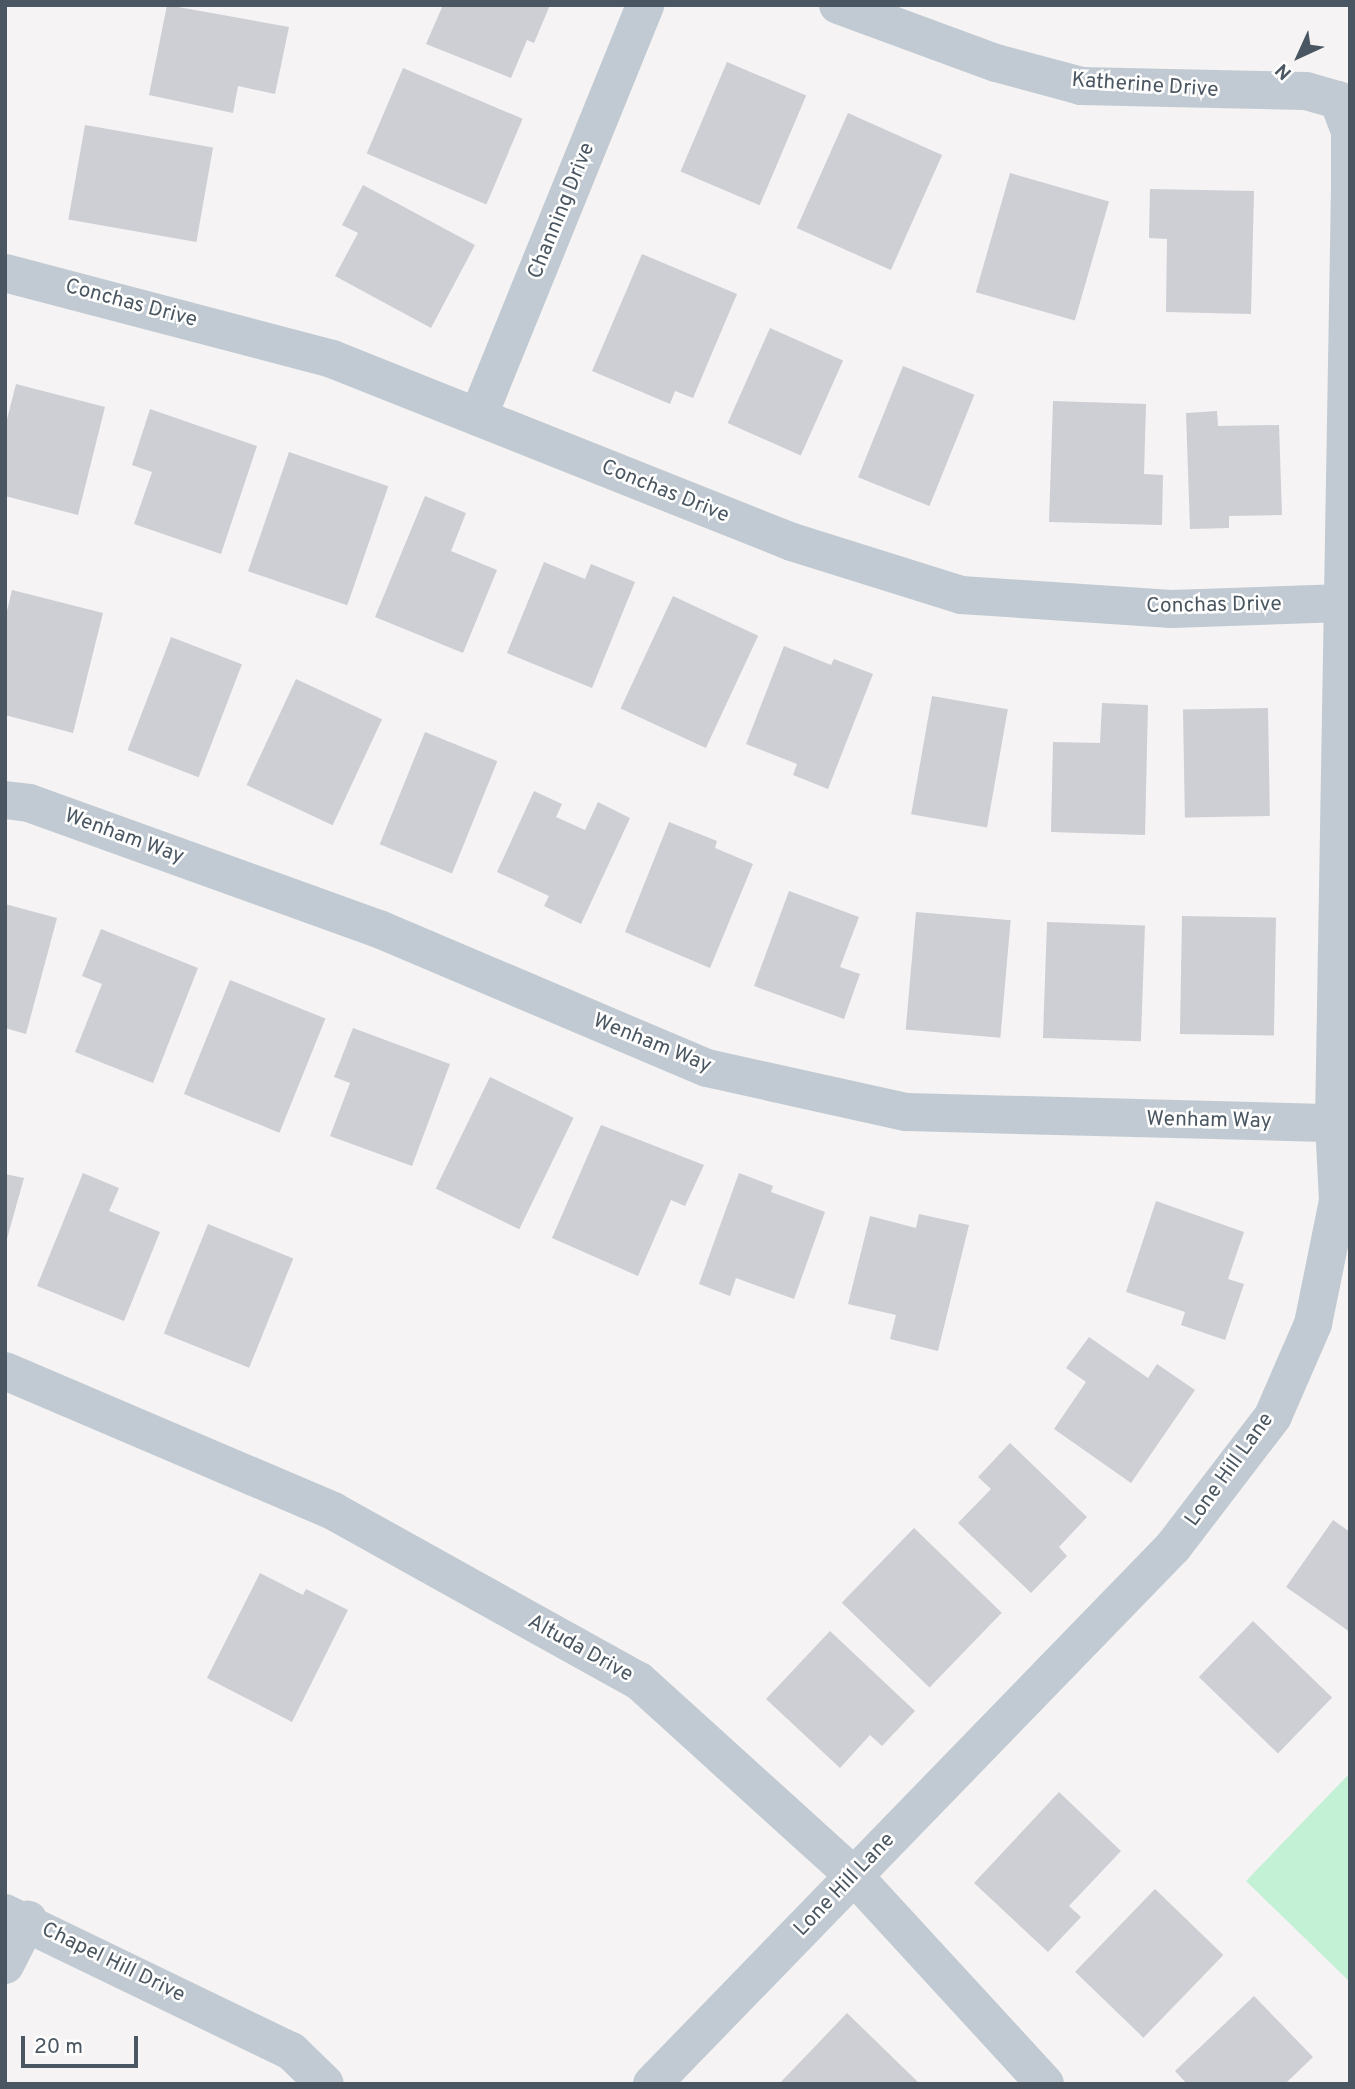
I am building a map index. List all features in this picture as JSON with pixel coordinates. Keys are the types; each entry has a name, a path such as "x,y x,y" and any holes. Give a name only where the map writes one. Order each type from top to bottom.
{"street":[{"name":"Channing Drive","path":"478,417 645,5"},
{"name":"Katherine Drive","path":"838,5 996,63 1081,86 1306,91 1338,100"},
{"name":"Lone Hill Lane","path":"652,2084 1173,1547 1272,1416 1313,1324 1338,1201 1334,1123 1350,132 1338,100"},
{"name":"Conchas Drive","path":"5,273 332,359 792,542 961,595 1172,609 1344,603"},
{"name":"Wenham Way","path":"5,800 29,803 379,929 707,1068 906,1112 1334,1123"},
{"name":"Altuda Drive","path":"5,1371 333,1511 639,1681 854,1876 1045,2084"},
{"path":"5,1965 16,1917"},
{"name":"Chapel Hill Drive","path":"16,1917 291,2051 325,2084"}],"green space":[{"path":"1350,1773 1350,1982 1246,1881"}],"building":[{"path":"167,5 289,27 275,94 238,86 233,113 149,95"},
{"path":"443,5 550,5 534,43 527,40 511,78 426,44"},
{"path":"727,62 806,96 760,205 681,172"},
{"path":"403,68 523,119 486,204 367,154"},
{"path":"848,113 942,155 891,270 797,228"},
{"path":"85,125 213,148 196,242 68,220"},
{"path":"1010,173 1109,201 1075,321 976,292"},
{"path":"363,185 475,245 431,328 335,276 358,233 342,225"},
{"path":"1150,189 1254,191 1251,314 1166,312 1167,239 1149,238"},
{"path":"642,254 737,294 693,398 675,391 670,404 592,371"},
{"path":"770,328 843,361 801,456 728,423"},
{"path":"903,366 974,395 929,506 858,477"},
{"path":"16,384 105,407 78,515 5,496 5,427"},
{"path":"1053,401 1146,404 1144,474 1163,475 1162,525 1049,522"},
{"path":"150,409 257,446 221,554 134,524 152,472 132,465"},
{"path":"1217,411 1218,426 1279,425 1282,515 1229,516 1229,528 1190,529 1186,413"},
{"path":"289,452 388,486 347,605 248,571"},
{"path":"425,496 466,513 451,551 497,570 463,653 375,617"},
{"path":"544,562 585,579 591,564 635,582 592,688 507,653"},
{"path":"12,590 103,613 73,733 5,715 5,619"},
{"path":"673,596 758,636 706,748 621,708"},
{"path":"171,637 242,664 199,777 128,750"},
{"path":"784,646 831,665 834,659 873,674 828,789 793,775 797,764 746,744"},
{"path":"296,679 382,719 333,825 247,785"},
{"path":"932,696 1008,709 987,828 911,814"},
{"path":"1102,703 1148,705 1145,835 1051,832 1053,742 1100,743"},
{"path":"1268,708 1270,816 1185,817 1183,709"},
{"path":"425,732 497,761 452,873 380,844"},
{"path":"534,791 562,804 556,817 585,830 598,802 630,818 581,924 544,906 549,896 497,872"},
{"path":"669,822 717,841 715,848 753,864 710,968 625,932"},
{"path":"789,891 859,917 840,967 860,974 844,1019 754,986"},
{"path":"5,904 57,918 26,1034 5,1028"},
{"path":"916,912 1011,920 1000,1038 906,1030"},
{"path":"1182,916 1276,918 1274,1036 1180,1034"},
{"path":"1047,922 1145,925 1141,1041 1043,1038"},
{"path":"101,929 198,968 153,1083 75,1052 102,984 82,976"},
{"path":"230,980 325,1019 279,1133 184,1094"},
{"path":"353,1028 450,1064 412,1166 330,1136 350,1083 334,1077"},
{"path":"490,1077 574,1118 519,1229 436,1188"},
{"path":"601,1125 704,1165 685,1206 671,1200 638,1276 552,1238"},
{"path":"83,1173 119,1188 109,1211 160,1232 124,1321 37,1286"},
{"path":"739,1173 773,1186 771,1192 825,1212 794,1299 736,1278 730,1296 699,1284"},
{"path":"5,1174 24,1178 6,1242 5,1242"},
{"path":"1156,1201 1244,1232 1228,1279 1244,1284 1225,1340 1181,1325 1185,1312 1126,1292"},
{"path":"919,1214 969,1225 938,1351 890,1339 896,1315 848,1304 870,1216 916,1228"},
{"path":"208,1224 293,1258 249,1368 164,1333"},
{"path":"1089,1337 1148,1378 1157,1364 1195,1390 1131,1483 1054,1429 1086,1382 1066,1368"},
{"path":"1010,1443 1087,1517 1059,1547 1067,1556 1031,1593 958,1523 991,1489 978,1477"},
{"path":"1333,1520 1350,1532 1350,1632 1286,1587"},
{"path":"914,1528 1002,1613 930,1688 842,1603"},
{"path":"260,1573 303,1595 306,1589 348,1610 292,1722 207,1678"},
{"path":"1253,1621 1332,1697 1278,1754 1199,1677"},
{"path":"830,1631 915,1711 882,1746 870,1735 840,1768 766,1699"},
{"path":"1059,1792 1121,1851 1069,1906 1081,1917 1048,1952 974,1883"},
{"path":"1155,1889 1223,1955 1143,2038 1075,1972"},
{"path":"1254,1996 1313,2057 1285,2084 1187,2084 1175,2071"},
{"path":"847,2013 920,2084 779,2084"}]}
